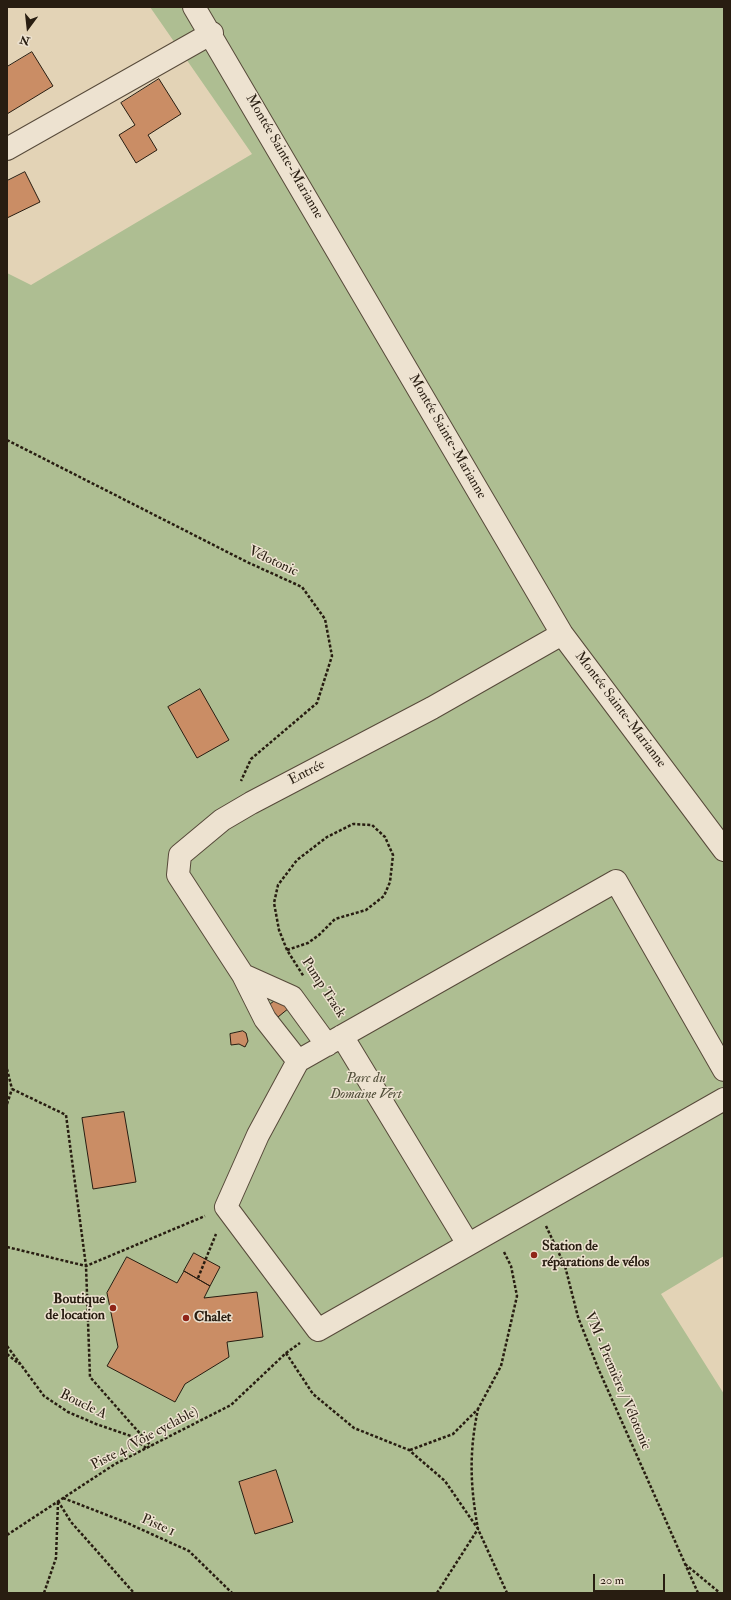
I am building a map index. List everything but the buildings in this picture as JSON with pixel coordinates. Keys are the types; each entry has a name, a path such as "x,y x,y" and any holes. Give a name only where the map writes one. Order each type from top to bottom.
{"street":[{"name":"Montée Sainte-Marianne","path":"194,7 212,33 562,634 724,850"},
{"path":"7,149 212,33"},
{"name":"Entrée","path":"298,1061 265,1019 243,975 178,875 180,855 222,820 251,803 432,708 562,634"},
{"path":"724,1070 616,881 298,1061 258,1135 226,1207 318,1330 724,1099"},
{"path":"243,975 292,997 335,1041 468,1244"}],"path":[{"name":"Vélotonic","path":"7,440 247,562 302,587 325,619 332,656 317,703 252,759 238,786"},
{"name":"Pump Track","path":"287,950 308,943 320,935 335,919 366,910 384,896 390,882 393,855 384,837 372,825 353,824 327,837 297,860 278,885 274,902 279,930 287,950 308,983"},
{"path":"7,1069 12,1089 7,1104"},
{"path":"12,1089 66,1115 86,1266 90,1377 151,1446"},
{"path":"7,1247 86,1266 226,1207"},
{"path":"198,1278 207,1260 226,1207"},
{"name":"VM - Première / Vélotonic","path":"530,1208 549,1230 565,1266 581,1324 684,1563"},
{"path":"437,1593 478,1529 473,1503 471,1476 472,1438 478,1409 501,1366 517,1296 511,1266 493,1230"},
{"name":"Boucle A","path":"7,1346 44,1396 68,1412 96,1424 131,1436 146,1448"},
{"name":"Piste 4 (Voie cyclable)","path":"7,1535 115,1464 231,1405 286,1353 313,1394 354,1428 409,1450"},
{"path":"7,1354 22,1367"},
{"path":"478,1409 453,1434 409,1450 445,1481 478,1529 507,1593"},
{"name":"Piste 1","path":"62,1498 125,1522 189,1551 232,1593"},
{"path":"44,1593 56,1558 58,1501"},
{"path":"58,1501 71,1522 134,1593"},
{"path":"684,1563 698,1593"},
{"path":"684,1563 720,1593"}],"green space":[{"name":"Parc du Domaine Vert","path":"150,7 724,7 724,1256 661,1294 724,1394 724,1593 7,1593 7,273 31,285 252,154"}],"place":[{"name":"Station de réparations de vélos","path":"534,1255"},
{"name":"Boutique de location","path":"113,1308"},
{"name":"Chalet","path":"186,1318"}]}
